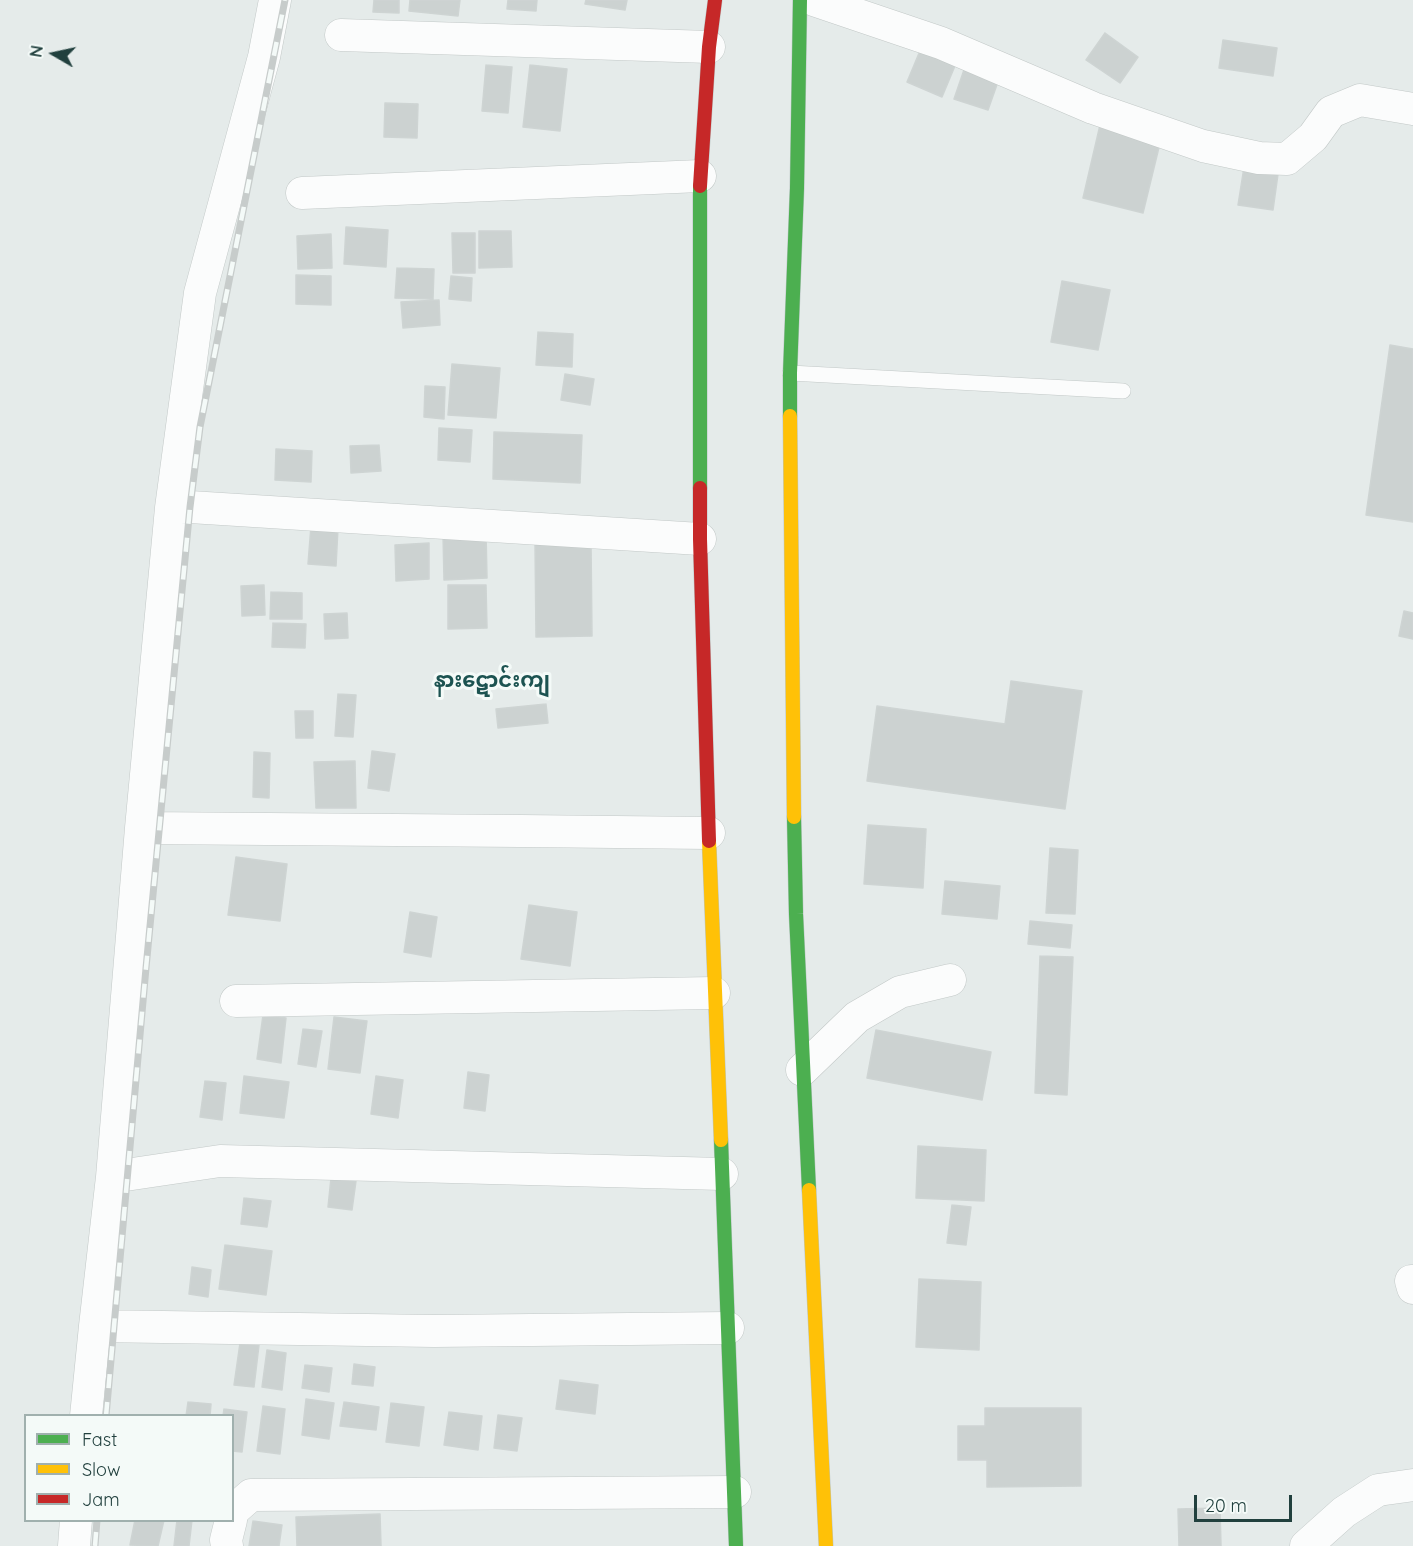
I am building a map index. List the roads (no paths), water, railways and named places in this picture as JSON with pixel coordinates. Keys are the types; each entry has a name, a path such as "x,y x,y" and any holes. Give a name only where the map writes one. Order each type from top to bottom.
{"main road":[{"path":"715,0 709,47 699,203 700,539 714,993 736,1546"},
{"path":"800,0 797,188 790,373 796,914 826,1546"}],"street":[{"path":"86,1414 112,1177 171,508 200,293 264,57 275,0"},
{"path":"814,0 941,43 1093,108 1203,146 1259,158 1287,159 1313,137 1331,112 1360,100 1413,109"},
{"path":"341,35 709,47"},
{"path":"302,193 700,176"},
{"path":"171,508 190,507 700,539"},
{"path":"141,828 709,834"},
{"path":"802,1070 856,1017 900,992 950,980"},
{"path":"236,1001 714,993"},
{"path":"112,1177 220,1161 722,1174"},
{"path":"95,1326 434,1331 728,1328"},
{"path":"1306,1546 1344,1512 1378,1490 1413,1485"},
{"path":"234,1510 251,1495 735,1492"},
{"path":"74,1546 76,1522"},
{"path":"227,1546 226,1540 231,1522"}],"lane":[{"path":"790,373 1123,391"}],"railway":[{"path":"106,1414 146,968 190,507 200,427 285,0"},
{"path":"95,1546 97,1522"}],"district":[{"name":"နားဋောင်းကျ","path":"492,681"}]}
